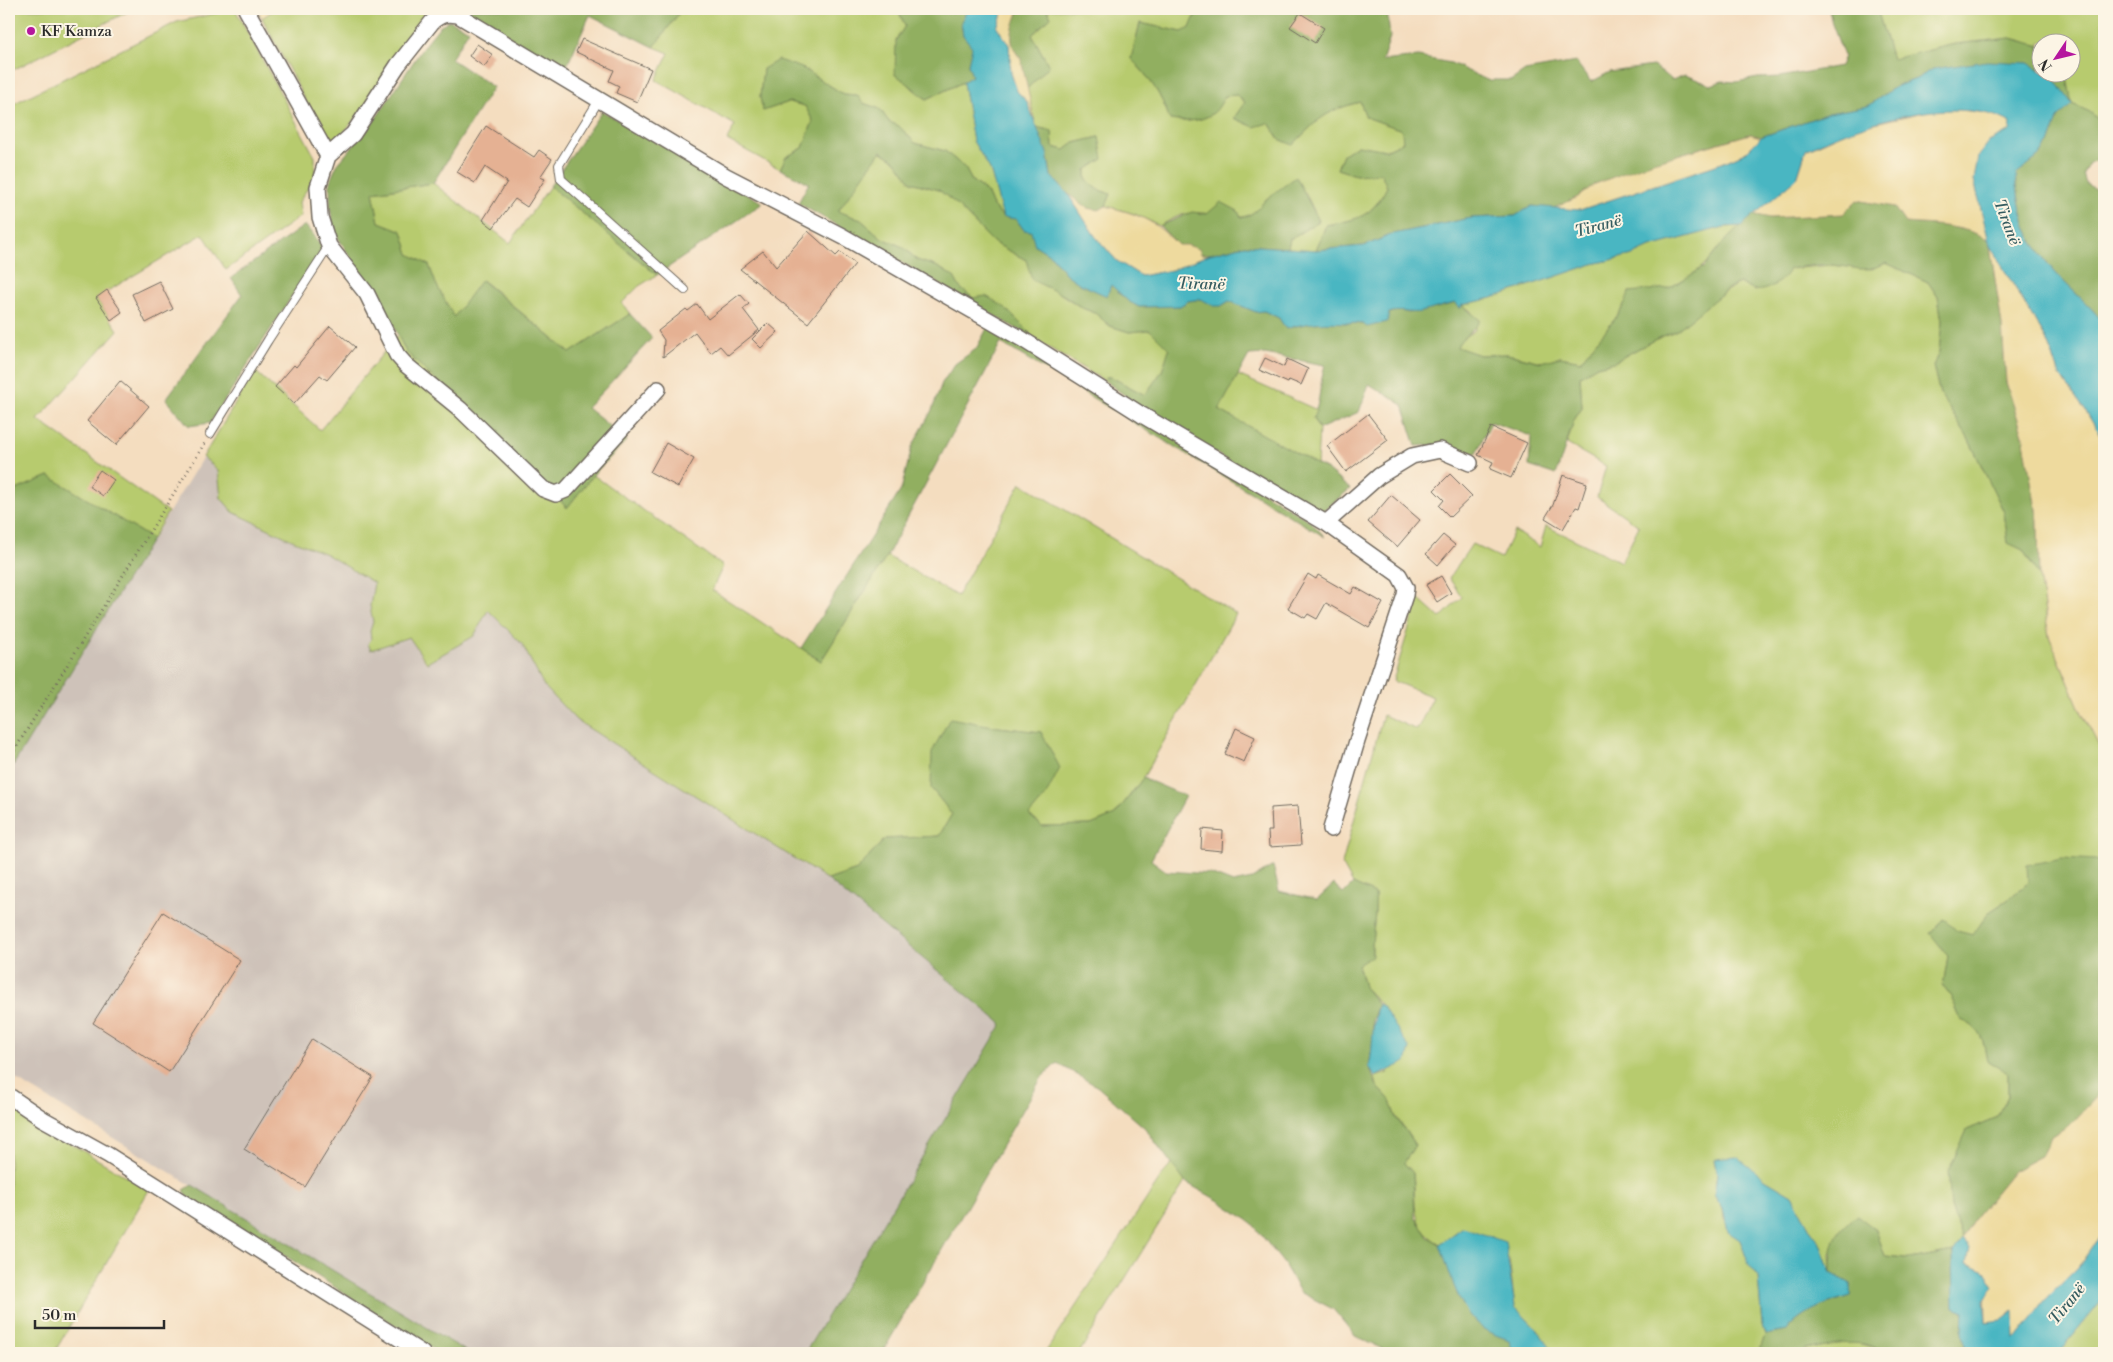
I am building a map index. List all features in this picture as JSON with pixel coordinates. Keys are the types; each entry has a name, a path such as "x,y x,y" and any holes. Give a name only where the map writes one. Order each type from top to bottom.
{"street":[{"path":"246,9 328,156"},
{"path":"658,389 566,490 556,494 543,489 460,409 406,365 389,341 367,294 330,246 320,217 317,199 318,187 328,156 353,134 398,65 432,22 446,13 453,12 726,176 844,237 1005,330 1142,415 1326,523 1399,575 1406,588 1331,829"},
{"path":"1326,523 1378,476 1412,456 1440,450 1470,463"},
{"path":"9,1096 43,1119 117,1160 422,1353"}],"lane":[{"path":"599,100 558,165 561,180 685,290"},
{"path":"210,434 268,340 330,246"}],"path":[{"path":"9,759 210,434"}],"shaded area":[{"path":"203,457 218,470 221,498 292,540 326,554 374,583 370,606 373,622 370,631 371,639 409,637 426,663 488,609 522,644 544,686 576,720 828,880 1002,1024 805,1353 469,1353 9,1075 9,772"}],"green space":[{"path":"9,9 133,9 9,72"},
{"path":"235,9 315,157 315,176 299,202 301,216 226,270 203,234 96,298 118,330 38,420 168,512 152,539 49,476 9,493 9,106 177,22"},
{"path":"275,9 425,9 420,30 360,113 343,133 333,139 318,125 262,18"},
{"path":"462,9 682,9 654,47 590,15 564,72"},
{"path":"682,9 902,9 899,12 905,26 896,40 902,75 911,87 927,99 963,82 973,141 990,169 1003,217 993,206 987,192 972,181 965,168 945,151 915,143 899,126 889,122 880,109 863,103 857,95 843,94 802,68 763,69 760,97 763,111 789,102 805,106 813,121 803,148 786,157 780,169 727,140 735,125 656,80 669,53 654,47"},
{"path":"903,9 968,9 961,22 963,35 973,47 968,64 972,76 927,99 895,75 896,40 905,26 899,12"},
{"path":"1020,9 1047,9 1051,17 1032,35 1049,66 1027,89 1021,59 1012,44 1011,29"},
{"path":"1047,9 1198,9 1190,29 1182,32 1140,23 1131,59 1144,72 1154,87 1170,120 1198,120 1209,116 1220,105 1225,96 1237,95 1245,102 1234,118 1269,123 1279,139 1293,145 1323,117 1338,109 1360,102 1366,117 1402,130 1403,142 1385,150 1358,145 1343,154 1337,169 1356,175 1381,173 1387,187 1375,205 1363,215 1356,219 1326,225 1316,250 1288,248 1289,239 1319,221 1305,192 1267,198 1258,208 1242,217 1233,218 1205,213 1189,213 1167,221 1160,226 1135,214 1106,206 1111,194 1099,190 1086,180 1086,170 1099,137 1074,143 1065,150 1053,147 1052,131 1036,127 1027,89 1049,66 1032,35 1051,17"},
{"path":"1198,9 1387,9 1390,37 1382,61 1418,57 1451,63 1487,80 1512,80 1525,71 1576,62 1591,82 1610,72 1653,66 1672,80 1685,75 1711,85 1722,81 1736,82 1780,77 1840,66 1844,56 1832,24 1829,9 1877,9 1892,59 1955,44 2011,38 2030,43 2030,64 1933,69 1916,79 1895,87 1868,106 1829,113 1761,137 1750,134 1680,154 1595,184 1578,197 1552,209 1532,206 1515,216 1471,218 1393,234 1364,246 1316,250 1326,225 1356,219 1363,215 1375,205 1387,187 1381,173 1356,175 1337,169 1343,154 1358,145 1386,150 1403,142 1402,130 1366,117 1360,102 1338,109 1323,117 1293,145 1279,139 1269,123 1254,127 1234,118 1245,102 1237,95 1225,96 1215,112 1209,116 1198,120 1170,120 1154,87 1144,72 1131,59 1140,23 1182,32 1190,28"},
{"path":"1877,9 2104,9 2104,125 2090,112 2072,104 2068,82 2080,82 2080,32 2030,32 2030,43 2011,38 1955,44 1892,60"},
{"path":"449,20 469,30 451,59 493,87 433,183 373,192 379,222 402,231 409,254 429,265 436,284 454,317 481,280 570,353 630,314 652,338 587,408 627,440 593,475 567,508 544,483 406,352 388,315 335,233 330,208 330,181 337,165 376,118 426,43 440,26"},
{"path":"778,60 802,68 843,94 857,95 863,103 880,109 889,122 899,126 915,143 945,151 965,168 972,181 987,192 993,206 1003,217 1016,219 1024,230 1032,231 1035,245 1052,256 1066,274 1080,284 1107,295 1111,285 1128,301 1139,307 1180,306 1188,301 1201,299 1221,306 1229,301 1256,312 1264,311 1279,318 1286,329 1306,323 1363,324 1398,310 1408,313 1456,303 1460,309 1462,305 1480,320 1457,347 1480,355 1507,354 1541,362 1560,357 1581,361 1621,311 1629,292 1669,288 1704,267 1722,244 1753,214 1770,218 1843,214 1857,200 1894,207 1905,223 1937,225 1970,231 1980,235 1989,240 2002,325 2006,382 2023,435 2038,520 2039,576 2023,550 2008,543 2004,512 1968,438 1940,394 1933,366 1939,352 1942,321 1938,297 1928,282 1886,263 1865,269 1827,265 1789,269 1784,277 1764,290 1752,289 1739,283 1729,288 1677,330 1652,341 1614,362 1597,366 1580,376 1582,408 1574,420 1556,475 1529,466 1531,436 1491,422 1476,454 1445,444 1416,446 1403,405 1369,384 1359,412 1319,429 1313,418 1325,365 1265,354 1249,355 1219,410 1327,470 1350,489 1324,510 1315,513 1146,411 1108,383 1106,377 1111,377 1145,395 1162,371 1169,349 1150,330 1129,332 1110,326 1095,313 1082,308 1065,296 1032,280 1026,260 993,242 955,203 939,190 911,182 896,161 881,151 838,211 861,220 882,238 903,247 917,260 938,267 954,277 960,288 973,298 986,296 1004,307 1030,333 1026,334 798,203 809,183 780,169 786,157 803,148 813,121 805,106 789,102 763,111 760,97 763,69"},
{"path":"2057,82 2068,82 2072,104 2090,112 2104,125 2104,157 2089,163 2083,174 2086,184 2104,194 2104,324 2093,310 2060,278 2037,249 2026,226 2019,201 2016,174 2038,157 2050,142 2058,118 2071,104"},
{"path":"602,111 763,203 657,275 550,186"},
{"path":"1036,127 1052,131 1053,147 1065,150 1074,143 1099,137 1103,159 1086,170 1086,179 1099,190 1111,194 1106,206 1099,210 1087,208 1068,194 1051,176 1049,162"},
{"path":"880,151 896,161 911,182 939,190 955,203 993,242 1026,260 1050,287 1082,308 1095,313 1110,326 1129,332 1150,330 1170,349 1162,371 1145,395 1111,377 1106,377 1108,383 1026,334 960,288 954,277 938,267 917,260 903,247 882,238 861,220 838,211"},
{"path":"1296,177 1319,221 1290,239 1288,248 1245,245 1210,254 1201,254 1178,245 1160,226 1192,212 1207,214 1221,202 1238,211 1241,218 1247,216"},
{"path":"433,183 510,243 550,186 657,275 639,286 622,303 630,314 570,353 482,280 454,318 436,284 429,265 409,254 402,231 379,222 373,192"},
{"path":"305,225 323,248 210,423 189,426 166,399 242,295 231,278"},
{"path":"1741,226 1708,262 1679,284 1663,289 1629,292 1621,311 1581,361 1560,357 1541,362 1507,354 1480,355 1456,347 1460,340 1475,330 1471,311 1462,305 1492,298 1593,264 1633,255 1650,247 1724,227"},
{"path":"1886,263 1928,282 1938,297 1942,321 1939,352 1933,366 1940,394 1968,438 2004,512 2008,542 2023,550 2039,576 2049,636 2079,707 2104,756 2104,866 2096,860 2028,883 1988,913 1973,936 1957,931 1948,956 1943,986 1951,997 1961,1020 1973,1027 1980,1036 1987,1061 2008,1073 2008,1096 1998,1117 1967,1130 1951,1207 1962,1239 1953,1252 1916,1259 1885,1256 1876,1230 1830,1253 1831,1273 1819,1241 1809,1228 1792,1195 1765,1179 1714,1160 1717,1174 1714,1195 1723,1209 1724,1219 1740,1240 1749,1265 1758,1277 1762,1325 1765,1335 1759,1353 1555,1353 1541,1334 1515,1307 1509,1259 1463,1227 1440,1244 1423,1230 1416,1213 1413,1173 1404,1163 1415,1145 1395,1115 1390,1100 1377,1086 1375,1077 1388,1073 1393,1025 1383,1007 1364,987 1358,964 1372,955 1375,894 1353,884 1342,864 1383,715 1417,730 1433,697 1393,681 1418,598 1440,618 1462,597 1449,578 1472,544 1501,558 1514,531 1540,547 1546,526 1621,562 1639,526 1597,497 1606,466 1567,444 1574,420 1582,408 1580,376 1597,366 1614,362 1652,341 1677,330 1715,298 1739,283 1755,291 1789,269 1831,265 1872,269"},
{"path":"989,325 1310,521 1325,537 1001,343 887,556 821,661 801,648 901,490 912,447 932,410 942,383 955,364 976,349"},
{"path":"398,335 406,352 544,483 567,508 593,475 723,566 712,590 821,661 887,556 957,596 1021,483 1236,614 1143,778 1115,815 1091,825 1042,826 1029,815 1045,797 1041,732 998,727 931,788 952,814 939,836 885,839 857,870 828,880 576,720 544,686 522,644 488,610 474,636 427,663 409,637 371,650 368,644 371,639 370,631 373,622 370,606 374,583 326,554 233,512 221,498 218,470 203,457 255,371 320,430"},
{"path":"1238,375 1317,410 1313,418 1319,429 1317,465 1219,410"},
{"path":"49,476 152,539 9,772 9,493"},
{"path":"950,718 998,727 1041,732 1060,768 1045,797 1029,815 1042,826 1091,825 1115,815 1143,778 1185,796 1151,860 1166,871 1210,874 1233,883 1252,879 1273,866 1279,891 1317,900 1334,884 1343,894 1353,884 1375,894 1372,956 1358,965 1364,987 1378,1004 1372,1021 1374,1035 1369,1067 1377,1086 1390,1100 1395,1116 1415,1145 1404,1163 1413,1173 1415,1217 1428,1237 1440,1244 1458,1296 1475,1322 1487,1331 1509,1340 1514,1353 1391,1353 1355,1336 1333,1309 1300,1292 1284,1264 1252,1223 1221,1202 1185,1182 1145,1128 1098,1087 1057,1063 1042,1077 882,1353 805,1353 1002,1024 828,880 857,870 885,839 939,836 952,814 931,788 932,752"},
{"path":"2062,858 2096,860 2104,866 2104,1089 2069,1126 2051,1137 2041,1156 2013,1171 1973,1220 1962,1239 1951,1207 1948,1172 1967,1130 1998,1117 2008,1096 2008,1073 1987,1061 1984,1047 1977,1031 1961,1020 1951,997 1943,986 1948,956 1930,933 1944,919 1957,931 1973,935 1988,913 2028,883 2027,865"},
{"path":"9,1107 149,1190 54,1353 9,1353"},
{"path":"1173,1163 1185,1182 1079,1353 1045,1353 1163,1174"},
{"path":"192,1185 469,1353 439,1353 292,1260 190,1200 184,1190"},
{"path":"1857,1215 1876,1230 1885,1256 1916,1259 1953,1252 1954,1308 1964,1312 1963,1331 1966,1353 1887,1353 1867,1345 1847,1343 1806,1350 1804,1353 1759,1353 1765,1335 1786,1331 1807,1313 1851,1296 1851,1284 1831,1273 1831,1255 1838,1233"},
{"path":"2104,1297 2104,1353 2058,1353"},
{"path":"1848,1341 1880,1349 1887,1353 1804,1353 1806,1350"}],"sand":[{"path":"257,9 275,9 262,18"},
{"path":"1004,9 1019,9 1013,28 1012,40 1013,46 1021,59 1036,127 1027,102 1017,91 1011,73 1009,45 997,27"},
{"path":"1942,108 1996,114 2012,123 2010,132 1989,142 1974,180 1989,240 1970,231 1937,225 1905,223 1894,207 1857,200 1843,214 1770,218 1753,214 1797,178 1806,150 1857,127"},
{"path":"1750,134 1761,137 1745,153 1722,163 1580,210 1552,209 1578,197 1595,184 1653,162"},
{"path":"1068,194 1087,208 1099,210 1106,206 1137,215 1161,229 1178,245 1187,245 1199,249 1201,254 1210,254 1172,270 1141,276 1117,261 1095,236"},
{"path":"1990,246 2046,339 2060,375 2087,413 2104,442 2104,756 2079,707 2049,636 2039,576 2038,520 2023,435 2006,382 2002,325"},
{"path":"2104,1089 2104,1230 2079,1266 2050,1295 2015,1341 2013,1310 2001,1321 1986,1322 1985,1271 1967,1263 1962,1239 1973,1220 2013,1171 2041,1156 2051,1137 2069,1126"}],"water":[{"name":"Tiranë","path":"968,9 1004,9 997,27 1009,45 1011,73 1017,91 1027,102 1047,153 1051,176 1068,194 1095,236 1117,261 1141,276 1172,270 1210,254 1245,245 1316,250 1364,246 1393,234 1471,218 1515,216 1532,206 1580,210 1722,163 1745,153 1761,137 1829,113 1868,106 1895,87 1916,79 1933,69 1987,61 2028,63 2030,64 2030,82 2057,82 2072,104 2058,118 2050,142 2038,157 2016,174 2019,201 2026,226 2037,249 2060,278 2093,310 2104,324 2104,442 2087,413 2060,375 2046,339 1990,246 1974,180 1978,156 1989,142 2010,131 2011,123 1989,114 1964,110 1908,115 1879,121 1827,140 1806,150 1797,178 1741,226 1724,227 1650,247 1633,255 1593,264 1492,298 1462,305 1460,309 1456,303 1421,312 1393,312 1389,313 1387,322 1367,327 1363,324 1324,322 1286,329 1279,318 1264,311 1256,312 1229,301 1221,306 1214,306 1201,299 1188,301 1180,306 1139,307 1128,301 1111,285 1107,296 1080,284 1066,274 1052,256 1035,245 1031,231 1024,230 1016,219 1003,217 990,169 973,141 963,82 972,76 968,64 972,47 963,35 961,22"},
{"path":"1378,1004 1383,1007 1410,1049 1406,1062 1375,1077 1369,1067 1374,1020"},
{"path":"1737,1157 1765,1179 1792,1195 1809,1228 1819,1241 1831,1273 1851,1284 1851,1296 1807,1313 1786,1331 1765,1335 1762,1325 1758,1277 1749,1265 1740,1240 1728,1232 1723,1209 1714,1195 1717,1174 1714,1159"},
{"path":"1463,1227 1505,1242 1515,1307 1541,1334 1555,1353 1514,1353 1509,1340 1487,1331 1469,1315 1452,1280 1440,1244"},
{"name":"Tiranë","path":"2104,1230 2104,1297 2058,1353 1966,1353 1963,1331 1964,1312 1954,1308 1953,1252 1962,1239 1970,1248 1967,1263 1985,1271 1994,1286 1984,1300 1986,1322 2001,1320 2014,1310 2015,1340 2050,1295 2079,1266"}],"building":[{"path":"1300,13 1324,28 1315,43 1290,27"},
{"path":"582,39 651,69 637,102 616,93 619,86 609,81 614,70 576,52"},
{"path":"477,44 493,55 484,67 469,56"},
{"path":"486,126 534,157 539,150 552,159 540,177 545,179 527,207 515,199 493,228 483,220 507,182 485,167 475,183 457,172"},
{"path":"808,231 836,256 840,252 855,264 808,323 740,269 763,251 776,267"},
{"path":"159,281 173,309 146,323 132,294"},
{"path":"107,290 122,312 111,320 96,298"},
{"path":"740,294 749,304 743,309 759,330 728,355 720,346 711,353 695,332 663,357 664,340 658,331 686,309 688,311 697,304 708,319"},
{"path":"768,323 778,332 761,348 752,339"},
{"path":"330,326 355,347 327,380 320,375 294,404 275,387 294,365 296,367"},
{"path":"1265,358 1284,367 1287,359 1308,369 1301,385 1289,380 1288,383 1259,370"},
{"path":"120,381 149,406 116,445 87,421"},
{"path":"1368,414 1388,440 1346,472 1327,446"},
{"path":"1491,427 1527,443 1511,478 1490,469 1493,462 1478,455"},
{"path":"666,443 694,459 678,487 650,472"},
{"path":"100,470 114,480 103,496 89,486"},
{"path":"1450,474 1472,496 1450,517 1439,506 1444,500 1434,490"},
{"path":"1563,475 1587,483 1579,508 1576,507 1563,529 1545,518 1553,505"},
{"path":"1391,495 1420,520 1397,547 1368,522"},
{"path":"1443,535 1455,545 1438,565 1426,554"},
{"path":"1308,574 1316,579 1318,575 1351,594 1355,587 1383,603 1369,628 1326,603 1317,619 1308,614 1305,618 1288,608"},
{"path":"1441,576 1451,593 1437,602 1426,585"},
{"path":"1236,728 1255,737 1244,762 1225,754"},
{"path":"1298,806 1301,845 1269,847 1268,831 1272,831 1271,808"},
{"path":"1202,829 1223,831 1222,851 1201,849"},
{"path":"163,912 240,960 169,1072 93,1023"},
{"path":"312,1039 373,1077 305,1187 244,1149"}],"place":[{"name":"KF Kamza","path":"31,31"}]}
